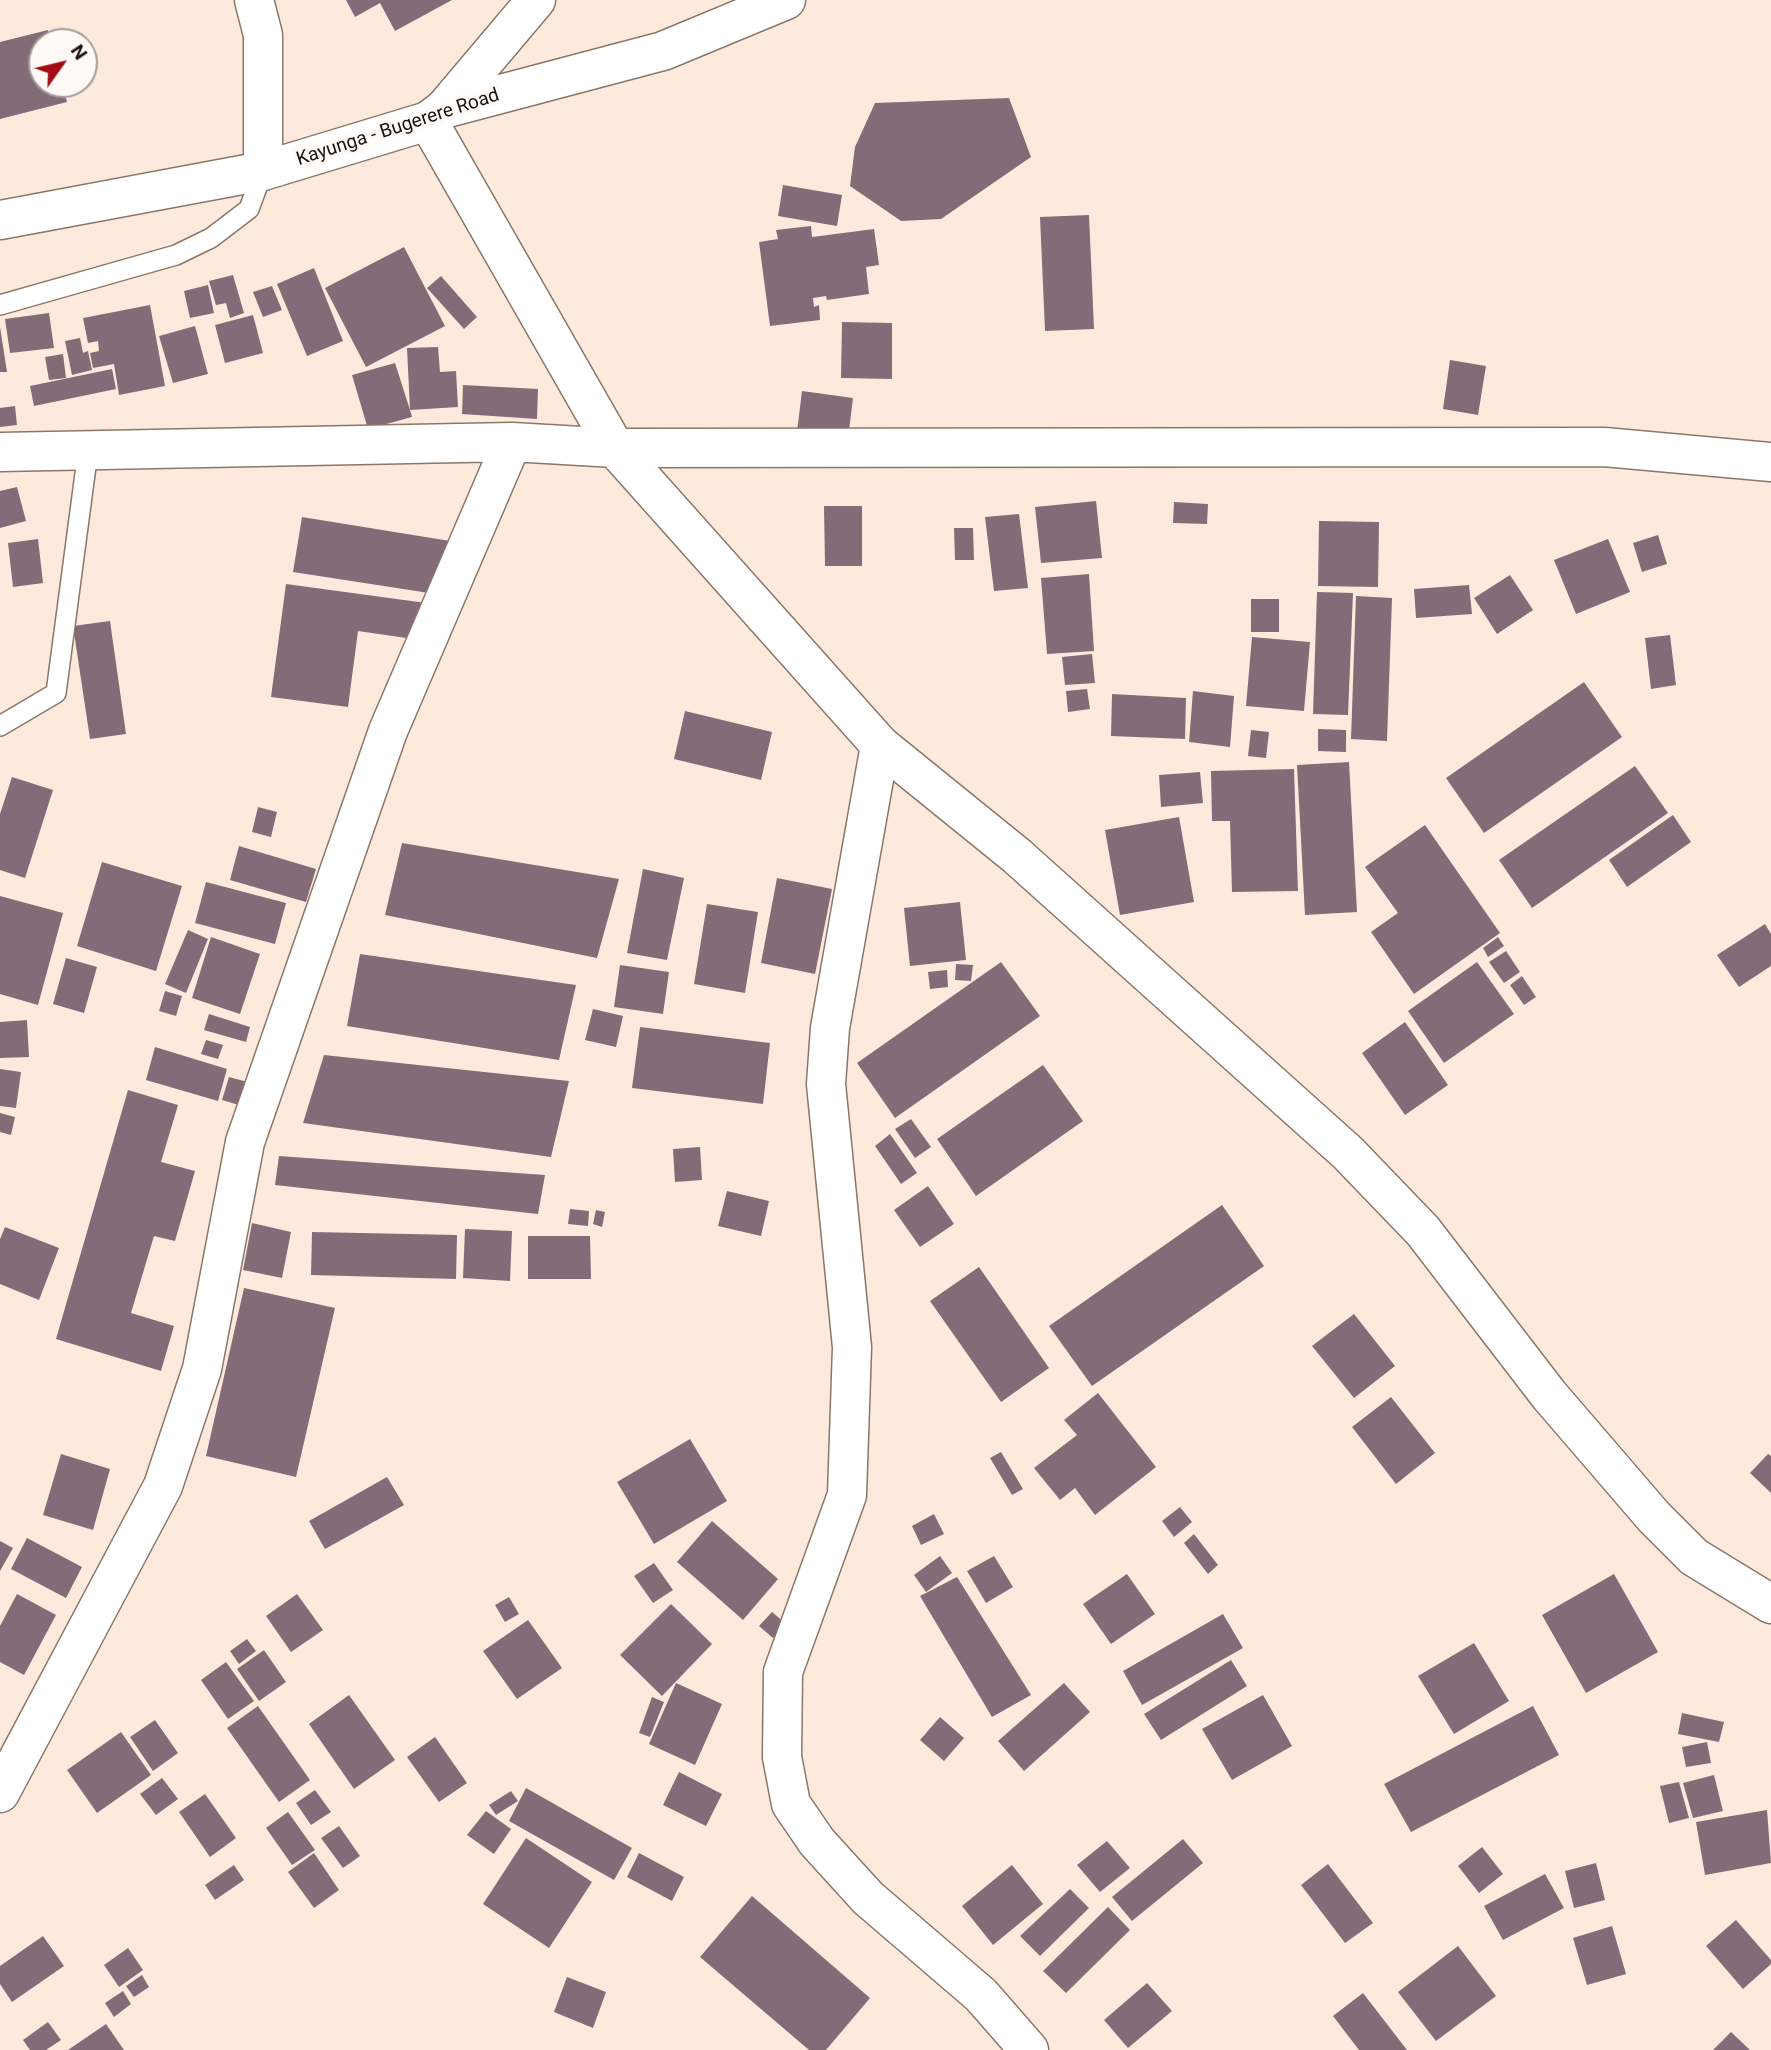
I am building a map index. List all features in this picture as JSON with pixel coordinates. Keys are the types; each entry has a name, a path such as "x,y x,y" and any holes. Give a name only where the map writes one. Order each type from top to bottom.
{"street":[{"path":"254,0 263,35 263,171"},
{"path":"536,0 436,115 615,448 880,746 1017,856 1348,1153 1423,1231 1549,1395 1654,1517 1694,1557 1771,1604"},
{"name":"Kayunga - Bugerere Road","path":"0,220 263,171 436,115 663,51 786,0"},
{"path":"0,1793 163,1486 202,1369 245,1142 388,731 513,442"},
{"path":"0,452 513,442 615,448 1604,447 1771,462"},
{"path":"880,746 830,1028 827,1084 852,1347 847,1495 783,1672 782,1757 791,1804 817,1842 868,1898 981,1995 1029,2050"}],"lane":[{"path":"0,305 176,255 211,238 249,209 263,171"},
{"path":"0,726 56,693 88,452"}],"building":[{"path":"346,0 452,0 395,31 380,3 355,17"},
{"path":"28,35 28,98 66,98 67,102 0,119 0,42"},
{"path":"1009,98 1031,157 941,219 901,221 850,186 855,147 875,103"},
{"path":"783,185 842,195 837,226 778,216"},
{"path":"1089,215 1094,329 1045,331 1040,217"},
{"path":"811,226 812,237 874,229 879,265 866,267 869,294 827,300 826,296 813,298 814,307 819,305 820,320 770,326 759,242 778,239 776,230"},
{"path":"404,247 445,326 366,367 325,288"},
{"path":"314,268 343,341 307,356 277,284"},
{"path":"233,275 244,313 230,318 226,303 216,305 209,281"},
{"path":"441,276 477,317 464,329 427,288"},
{"path":"208,285 214,313 190,318 184,291"},
{"path":"272,286 282,310 263,317 253,292"},
{"path":"150,305 165,386 119,395 114,364 93,368 90,353 99,351 98,341 88,343 83,318"},
{"path":"49,313 54,348 10,353 5,319"},
{"path":"253,315 263,353 225,363 215,325"},
{"path":"842,322 892,323 892,379 841,378"},
{"path":"195,326 208,374 173,383 159,336"},
{"path":"0,327 7,372 0,372"},
{"path":"80,338 83,353 88,351 92,370 72,375 65,341"},
{"path":"438,347 440,372 456,371 458,407 410,410 407,348"},
{"path":"63,354 66,378 49,380 45,357"},
{"path":"1450,360 1486,366 1478,415 1443,409"},
{"path":"395,363 412,417 368,429 352,375"},
{"path":"112,369 116,389 34,406 30,386"},
{"path":"463,385 538,389 537,419 462,414"},
{"path":"802,391 853,398 848,439 797,432"},
{"path":"15,406 17,425 0,427 0,408"},
{"path":"17,487 26,521 0,528 0,491"},
{"path":"1096,501 1102,558 1041,563 1035,507"},
{"path":"1174,502 1208,504 1207,524 1173,523"},
{"path":"824,506 862,506 862,566 825,566"},
{"path":"1019,514 1028,588 994,591 985,517"},
{"path":"302,517 450,541 442,595 293,572"},
{"path":"1319,521 1379,522 1378,587 1318,586"},
{"path":"954,528 973,528 974,560 955,560"},
{"path":"1658,535 1667,564 1642,572 1633,543"},
{"path":"38,539 43,583 13,587 8,543"},
{"path":"1608,539 1630,592 1576,614 1554,560"},
{"path":"1089,574 1094,651 1047,654 1041,578"},
{"path":"1510,575 1533,610 1497,634 1474,598"},
{"path":"286,584 426,603 420,640 358,631 348,707 271,697"},
{"path":"1469,585 1472,614 1416,618 1414,589"},
{"path":"1317,592 1353,593 1348,715 1313,714"},
{"path":"1356,596 1392,598 1387,741 1351,739"},
{"path":"1251,599 1279,599 1279,632 1251,632"},
{"path":"110,621 126,734 90,739 73,626"},
{"path":"1670,635 1676,685 1651,689 1645,638"},
{"path":"1252,637 1310,642 1304,711 1246,706"},
{"path":"1092,654 1095,683 1065,685 1062,657"},
{"path":"1584,682 1622,737 1484,833 1446,778"},
{"path":"1087,689 1090,709 1068,712 1066,691"},
{"path":"1193,691 1234,696 1230,747 1189,742"},
{"path":"1112,694 1186,698 1185,739 1111,736"},
{"path":"685,711 772,732 761,780 674,759"},
{"path":"1318,729 1346,730 1346,752 1318,751"},
{"path":"1251,730 1269,732 1266,758 1248,756"},
{"path":"1349,762 1357,912 1305,915 1297,765"},
{"path":"1635,766 1668,813 1532,908 1499,860"},
{"path":"1294,769 1298,891 1232,892 1230,821 1212,821 1211,771"},
{"path":"1200,772 1203,803 1161,807 1159,775"},
{"path":"12,777 53,790 25,878 0,870 0,814"},
{"path":"258,807 277,812 271,837 252,832"},
{"path":"1673,815 1691,842 1627,887 1609,860"},
{"path":"1179,817 1194,902 1120,915 1105,830"},
{"path":"1425,825 1500,933 1414,994 1371,932 1398,913 1365,867"},
{"path":"402,843 619,879 597,958 385,915"},
{"path":"239,846 316,869 306,902 230,880"},
{"path":"102,862 182,886 156,971 77,946"},
{"path":"643,869 684,878 667,960 627,953"},
{"path":"777,878 832,889 815,974 761,963"},
{"path":"206,882 286,903 275,944 195,923"},
{"path":"0,896 63,913 38,1005 0,994"},
{"path":"960,902 966,960 910,966 904,908"},
{"path":"707,904 758,912 745,993 694,984"},
{"path":"1765,924 1771,934 1771,966 1739,987 1717,955"},
{"path":"188,930 208,939 186,993 165,984"},
{"path":"211,937 260,954 240,1014 192,998"},
{"path":"1498,937 1504,946 1488,957 1483,948"},
{"path":"1506,951 1520,972 1504,983 1489,962"},
{"path":"360,954 576,985 559,1060 347,1026"},
{"path":"66,958 97,967 84,1013 53,1004"},
{"path":"1001,962 1040,1016 895,1118 857,1063"},
{"path":"1477,962 1514,1014 1444,1063 1408,1011"},
{"path":"956,964 973,965 971,981 955,980"},
{"path":"620,965 669,972 663,1014 614,1007"},
{"path":"947,970 948,987 930,989 928,972"},
{"path":"1522,976 1536,997 1524,1005 1510,985"},
{"path":"165,991 182,996 176,1016 159,1011"},
{"path":"593,1009 623,1016 616,1047 585,1040"},
{"path":"209,1014 250,1027 246,1042 204,1030"},
{"path":"27,1020 29,1057 0,1058 0,1022"},
{"path":"1405,1022 1448,1085 1405,1115 1362,1053"},
{"path":"640,1027 770,1043 763,1104 632,1088"},
{"path":"206,1040 223,1045 218,1059 201,1054"},
{"path":"155,1047 227,1069 218,1101 146,1080"},
{"path":"324,1055 569,1081 551,1157 303,1123"},
{"path":"1043,1065 1083,1121 976,1196 937,1139"},
{"path":"0,1069 21,1072 16,1108 0,1106"},
{"path":"229,1077 255,1084 249,1108 222,1100"},
{"path":"128,1090 178,1105 161,1162 195,1171 175,1241 154,1236 131,1313 174,1326 161,1371 56,1339"},
{"path":"0,1113 15,1117 11,1135 0,1132"},
{"path":"911,1119 931,1147 915,1158 895,1129"},
{"path":"890,1134 917,1173 901,1184 875,1146"},
{"path":"700,1147 702,1180 675,1182 673,1149"},
{"path":"279,1156 545,1175 538,1214 275,1185"},
{"path":"928,1186 954,1224 920,1247 894,1210"},
{"path":"727,1191 769,1201 761,1236 718,1226"},
{"path":"1222,1205 1264,1266 1092,1386 1049,1326"},
{"path":"570,1209 589,1211 588,1226 568,1224"},
{"path":"596,1210 605,1212 602,1227 593,1224"},
{"path":"252,1223 291,1232 282,1278 243,1270"},
{"path":"5,1227 59,1248 39,1300 0,1284 0,1239"},
{"path":"465,1229 512,1231 510,1281 463,1278"},
{"path":"312,1232 457,1235 456,1279 311,1275"},
{"path":"528,1236 590,1236 591,1279 528,1279"},
{"path":"979,1267 1049,1368 1001,1402 930,1301"},
{"path":"244,1288 335,1308 296,1477 206,1456"},
{"path":"1354,1314 1395,1366 1354,1398 1312,1346"},
{"path":"1098,1393 1156,1467 1095,1515 1075,1488 1060,1500 1034,1468 1077,1435 1064,1420"},
{"path":"1391,1397 1435,1453 1396,1484 1352,1427"},
{"path":"690,1439 727,1501 654,1544 617,1482"},
{"path":"1001,1452 1023,1489 1012,1495 990,1458"},
{"path":"61,1454 110,1469 93,1530 43,1515"},
{"path":"1768,1454 1771,1456 1771,1493 1750,1473"},
{"path":"387,1477 404,1505 325,1549 309,1521"},
{"path":"1180,1507 1192,1522 1174,1537 1162,1521"},
{"path":"934,1514 944,1534 921,1545 912,1526"},
{"path":"712,1521 778,1579 743,1620 677,1562"},
{"path":"1194,1534 1218,1565 1208,1574 1184,1543"},
{"path":"27,1538 82,1567 66,1598 11,1569"},
{"path":"0,1541 13,1548 0,1571"},
{"path":"940,1556 952,1573 926,1592 914,1575"},
{"path":"994,1556 1013,1587 986,1603 967,1571"},
{"path":"654,1563 673,1590 653,1603 634,1576"},
{"path":"1127,1574 1155,1614 1111,1644 1083,1604"},
{"path":"1614,1574 1658,1652 1586,1693 1542,1615"},
{"path":"957,1577 1031,1695 992,1717 920,1596"},
{"path":"17,1594 56,1615 24,1675 0,1662 0,1626"},
{"path":"297,1594 323,1630 291,1652 266,1616"},
{"path":"509,1597 519,1614 505,1622 495,1605"},
{"path":"671,1604 712,1644 662,1696 620,1655"},
{"path":"772,1612 786,1624 773,1638 759,1626"},
{"path":"1223,1614 1243,1648 1142,1705 1123,1671"},
{"path":"528,1620 562,1668 517,1699 483,1651"},
{"path":"247,1639 256,1651 239,1664 230,1651"},
{"path":"1474,1643 1509,1701 1454,1734 1418,1676"},
{"path":"264,1650 286,1682 259,1701 237,1669"},
{"path":"1231,1660 1247,1686 1161,1740 1144,1714"},
{"path":"226,1662 254,1701 228,1719 201,1680"},
{"path":"676,1683 722,1704 695,1765 649,1744"},
{"path":"1064,1683 1090,1712 1024,1771 998,1741"},
{"path":"349,1695 395,1760 354,1789 309,1724"},
{"path":"1263,1695 1292,1746 1232,1780 1202,1729"},
{"path":"652,1697 664,1702 650,1737 639,1733"},
{"path":"258,1706 310,1780 279,1802 227,1728"},
{"path":"1533,1706 1559,1755 1411,1832 1384,1784"},
{"path":"1682,1713 1724,1722 1719,1742 1678,1734"},
{"path":"940,1717 964,1738 944,1761 920,1740"},
{"path":"155,1720 178,1753 153,1771 130,1737"},
{"path":"121,1732 151,1775 97,1813 67,1770"},
{"path":"435,1737 467,1783 439,1802 407,1757"},
{"path":"1707,1742 1711,1763 1686,1767 1682,1747"},
{"path":"679,1772 722,1794 706,1826 663,1805"},
{"path":"1714,1775 1723,1811 1693,1818 1683,1783"},
{"path":"162,1778 178,1799 156,1815 140,1794"},
{"path":"1679,1782 1689,1818 1669,1823 1660,1786"},
{"path":"526,1788 632,1848 614,1880 509,1821"},
{"path":"315,1790 331,1812 311,1825 296,1803"},
{"path":"511,1791 518,1801 496,1815 489,1805"},
{"path":"205,1794 236,1838 210,1857 179,1812"},
{"path":"1767,1810 1771,1863 1705,1875 1696,1822"},
{"path":"486,1811 511,1829 494,1854 467,1835"},
{"path":"288,1812 315,1850 292,1865 266,1828"},
{"path":"339,1826 360,1856 343,1868 321,1838"},
{"path":"526,1838 592,1882 549,1948 483,1904"},
{"path":"1183,1839 1203,1863 1132,1921 1112,1897"},
{"path":"1107,1841 1130,1868 1100,1892 1077,1865"},
{"path":"1482,1847 1503,1874 1479,1893 1458,1866"},
{"path":"314,1853 339,1890 314,1908 288,1872"},
{"path":"639,1853 684,1877 672,1901 627,1877"},
{"path":"1596,1863 1605,1900 1574,1908 1565,1871"},
{"path":"1328,1864 1373,1923 1345,1943 1301,1885"},
{"path":"234,1865 244,1880 215,1900 205,1885"},
{"path":"1012,1865 1043,1904 993,1945 962,1906"},
{"path":"1545,1874 1564,1908 1503,1940 1484,1906"},
{"path":"1070,1889 1089,1908 1040,1956 1020,1936"},
{"path":"752,1896 870,1998 826,2050 809,2050 700,1957"},
{"path":"1108,1907 1130,1930 1066,1993 1043,1971"},
{"path":"1736,1920 1771,1960 1771,1964 1743,1989 1706,1946"},
{"path":"1612,1926 1626,1974 1587,1985 1573,1938"},
{"path":"43,1936 64,1966 12,2002 0,1984 0,1966"},
{"path":"1458,1946 1496,1996 1436,2041 1398,1992"},
{"path":"128,1948 143,1970 119,1987 104,1965"},
{"path":"142,1975 149,1987 134,1997 126,1986"},
{"path":"567,1977 606,1992 593,2028 554,2012"},
{"path":"1147,1983 1172,2011 1128,2048 1104,2020"},
{"path":"123,1991 131,2004 114,2017 105,2003"},
{"path":"1363,1993 1407,2050 1359,2050 1333,2016"},
{"path":"48,2022 61,2040 46,2050 30,2050 23,2040"},
{"path":"106,2024 124,2050 68,2050"},
{"path":"1731,2032 1750,2050 1713,2050"}]}
